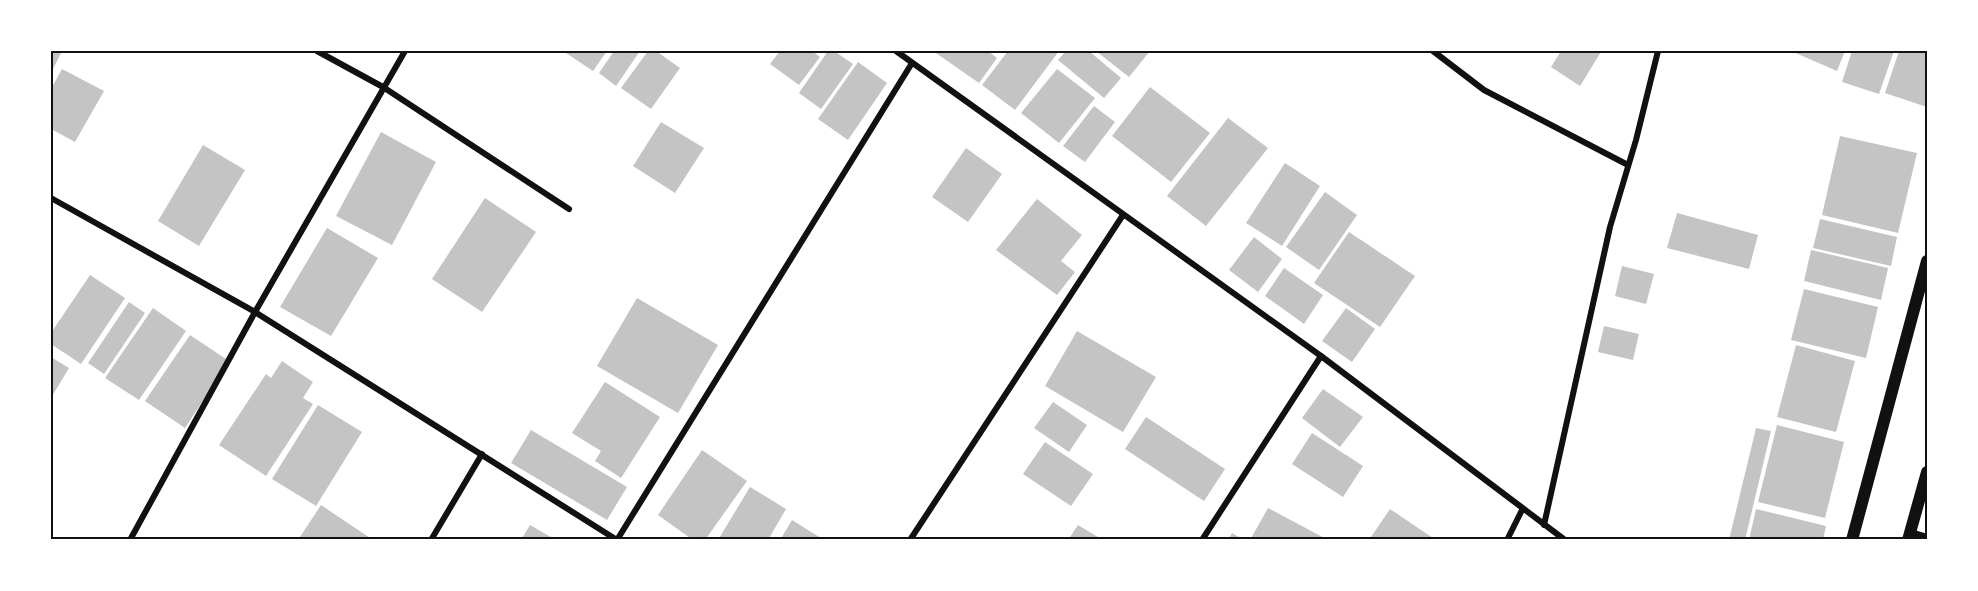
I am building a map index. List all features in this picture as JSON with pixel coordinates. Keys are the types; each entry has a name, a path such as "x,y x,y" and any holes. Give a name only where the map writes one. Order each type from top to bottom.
{"main road":[{"path":"1852,540 1927,261"},
{"path":"1909,536 1927,472"}],"street":[{"path":"317,51 383,87 568,209"},
{"path":"130,540 255,312 405,51"},
{"path":"896,51 1321,356 1522,510 1565,540"},
{"path":"1433,51 1484,90 1628,165"},
{"path":"1544,525 1610,227 1658,51"},
{"path":"51,198 255,312 616,540 912,63"},
{"path":"910,540 1123,215"},
{"path":"1202,540 1321,356"},
{"path":"431,540 482,454"},
{"path":"1507,540 1522,510"},
{"path":"1909,536 1927,537"}],"building":[{"path":"51,51 62,51 51,73"},
{"path":"563,51 607,51 593,71"},
{"path":"614,51 640,51 616,86 599,73"},
{"path":"648,51 656,51 680,68 651,109 621,88"},
{"path":"780,51 812,51 820,57 799,85 770,64"},
{"path":"828,51 834,51 853,64 821,109 799,93"},
{"path":"933,51 988,51 997,58 979,83"},
{"path":"1008,51 1059,51 1015,110 982,85"},
{"path":"1066,51 1089,51 1121,78 1104,98 1058,60"},
{"path":"1096,51 1150,51 1129,77"},
{"path":"1561,51 1601,52 1580,86 1551,67"},
{"path":"1791,51 1845,51 1837,71"},
{"path":"1852,51 1894,51 1879,94 1842,82"},
{"path":"1899,51 1917,51 1927,54 1927,107 1885,93"},
{"path":"858,62 887,83 848,140 818,119"},
{"path":"62,69 104,91 75,142 51,129 51,89"},
{"path":"1057,69 1095,98 1059,143 1021,113"},
{"path":"1150,87 1210,133 1171,182 1112,136"},
{"path":"1094,106 1115,122 1085,162 1063,146"},
{"path":"1228,118 1268,148 1206,226 1167,196"},
{"path":"661,122 704,148 675,193 633,166"},
{"path":"381,132 436,162 392,245 336,216"},
{"path":"1840,136 1917,153 1898,233 1822,215"},
{"path":"203,145 245,170 199,246 158,221"},
{"path":"966,148 1002,174 968,222 932,197"},
{"path":"1285,163 1320,186 1282,246 1246,223"},
{"path":"1325,192 1357,215 1319,270 1286,247"},
{"path":"485,198 536,232 482,312 432,279"},
{"path":"1037,199 1082,235 1061,261 1075,272 1057,295 996,250"},
{"path":"1677,213 1758,235 1749,269 1667,248"},
{"path":"1820,219 1897,237 1891,266 1813,248"},
{"path":"327,228 378,258 331,336 280,307"},
{"path":"1349,232 1415,276 1380,327 1314,283"},
{"path":"1254,237 1282,259 1258,292 1229,270"},
{"path":"1811,250 1888,268 1881,300 1804,281"},
{"path":"1622,266 1654,274 1646,304 1615,296"},
{"path":"1284,268 1323,295 1304,324 1265,296"},
{"path":"90,275 125,298 81,364 51,344 51,333"},
{"path":"1804,289 1878,307 1866,358 1791,340"},
{"path":"637,298 718,345 678,413 597,366"},
{"path":"129,302 145,313 104,374 88,363"},
{"path":"153,308 186,331 139,400 105,378"},
{"path":"1346,308 1375,329 1352,362 1322,341"},
{"path":"1604,326 1639,334 1633,360 1598,352"},
{"path":"1077,331 1156,377 1123,432 1045,386"},
{"path":"190,335 229,361 185,428 145,401"},
{"path":"1796,345 1855,361 1836,432 1777,417"},
{"path":"51,357 69,368 51,398"},
{"path":"282,361 313,382 303,398 313,404 266,476 219,445 266,374 271,378"},
{"path":"605,382 660,417 621,478 595,461 601,451 572,433"},
{"path":"1323,389 1363,417 1340,447 1302,418"},
{"path":"1053,402 1087,425 1069,452 1034,428"},
{"path":"318,405 362,432 316,506 272,479"},
{"path":"1146,417 1225,469 1204,501 1125,449"},
{"path":"1777,425 1844,442 1825,518 1758,502"},
{"path":"1756,428 1771,431 1745,540 1729,540"},
{"path":"531,430 627,487 607,520 511,463"},
{"path":"1312,433 1363,466 1343,497 1292,464"},
{"path":"1045,442 1093,474 1071,506 1023,474"},
{"path":"702,450 747,481 705,540 693,540 658,515"},
{"path":"750,487 786,509 768,540 718,540"},
{"path":"321,505 373,540 298,540"},
{"path":"1268,508 1328,540 1250,540"},
{"path":"1390,509 1436,540 1369,540"},
{"path":"1756,509 1826,526 1823,540 1749,540"},
{"path":"792,520 824,540 780,540"},
{"path":"530,525 556,540 521,540"},
{"path":"1078,525 1103,540 1068,540"},
{"path":"1232,533 1244,540 1228,540"}]}
